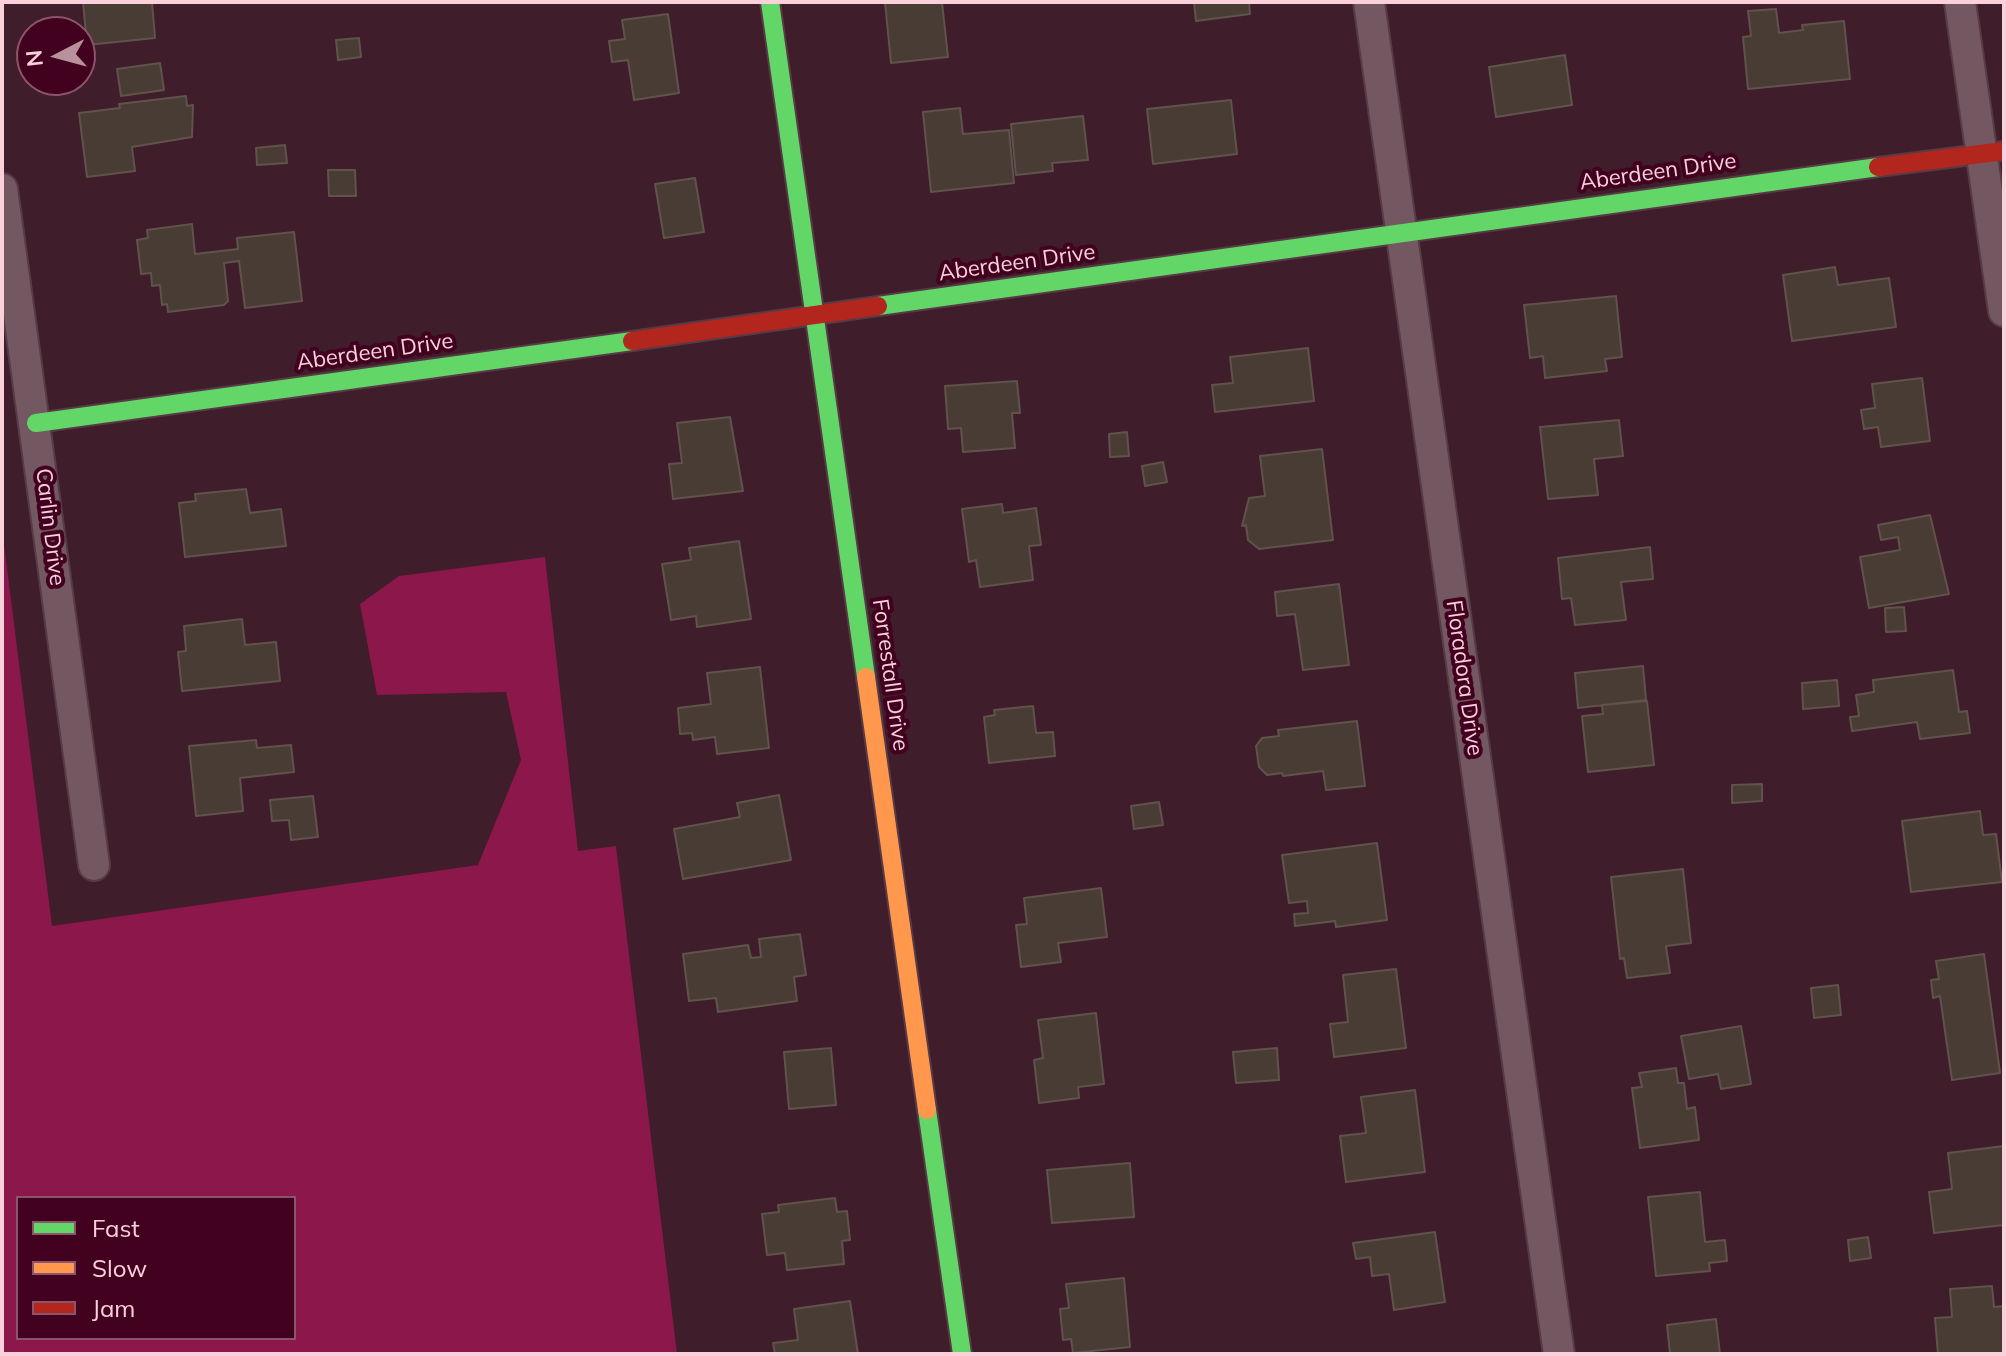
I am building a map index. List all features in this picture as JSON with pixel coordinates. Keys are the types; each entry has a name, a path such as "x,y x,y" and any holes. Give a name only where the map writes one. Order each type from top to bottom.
{"street":[{"name":"Forrestall Drive","path":"770,2 962,1354"},
{"name":"Floradora Drive","path":"1369,2 1559,1354"},
{"path":"1960,2 1993,152 2004,311"},
{"name":"Aberdeen Drive","path":"36,423 1402,234 1710,188 1993,152"},
{"name":"Carlin Drive","path":"2,189 94,865"}],"shaded area":[{"path":"2,528 52,926 478,865 521,760 506,692 377,695 360,604 399,576 545,557 578,851 616,846 677,1354 2,1354"}],"building":[{"path":"83,2 152,2 155,38 96,44 96,16 84,16"},
{"path":"885,2 942,2 948,57 891,63"},
{"path":"1194,2 1249,2 1250,14 1196,21"},
{"path":"1776,9 1779,33 1803,30 1802,25 1844,21 1850,79 1748,89 1743,37 1751,36 1748,11"},
{"path":"668,14 679,93 634,100 628,60 612,62 609,41 625,39 622,20"},
{"path":"359,38 361,57 338,60 336,40"},
{"path":"1565,55 1572,105 1496,117 1489,67"},
{"path":"160,63 164,90 121,96 117,69"},
{"path":"186,96 187,106 193,105 192,137 132,147 135,171 87,177 79,113 120,108 119,104"},
{"path":"1231,100 1237,154 1153,164 1147,109"},
{"path":"960,108 963,134 1009,130 1014,183 931,192 923,112"},
{"path":"1083,116 1088,160 1052,163 1053,171 1016,175 1011,124"},
{"path":"285,145 287,163 257,165 256,148"},
{"path":"328,170 355,170 356,196 329,196"},
{"path":"695,178 704,232 664,238 655,184"},
{"path":"192,224 195,254 238,249 237,238 294,232 302,301 245,308 239,261 224,263 228,301 224,305 168,312 167,304 162,305 160,285 152,286 151,273 141,274 137,240 148,238 147,230"},
{"path":"1835,267 1838,285 1889,278 1896,327 1792,341 1783,275"},
{"path":"1616,296 1622,357 1605,359 1607,371 1545,378 1543,356 1530,358 1524,305"},
{"path":"1308,348 1314,401 1215,412 1212,385 1233,383 1230,357"},
{"path":"1922,378 1930,441 1881,447 1878,427 1864,429 1861,410 1875,408 1872,384"},
{"path":"1017,381 1020,413 1012,413 1015,448 963,452 961,428 948,429 945,386"},
{"path":"730,417 743,491 673,499 669,464 682,463 677,423"},
{"path":"1619,420 1623,456 1594,459 1598,495 1548,499 1540,427"},
{"path":"1127,432 1129,456 1110,457 1109,434"},
{"path":"1322,449 1333,540 1259,549 1248,540 1246,525 1242,526 1249,498 1265,496 1260,456"},
{"path":"1163,462 1167,482 1145,486 1142,466"},
{"path":"246,489 250,513 281,509 286,546 185,557 179,503 196,501 195,494"},
{"path":"1002,504 1003,513 1036,508 1041,545 1029,546 1033,580 980,587 976,560 969,562 962,509"},
{"path":"1930,515 1949,594 1869,608 1860,557 1900,550 1898,537 1881,540 1878,525"},
{"path":"739,541 751,619 697,627 696,616 671,620 662,564 691,560 689,548"},
{"path":"1650,547 1653,579 1621,582 1626,620 1575,625 1571,598 1562,599 1558,558"},
{"path":"1339,584 1349,665 1303,670 1295,614 1277,616 1275,592"},
{"path":"1904,607 1906,631 1886,632 1885,608"},
{"path":"242,619 245,645 276,642 280,681 182,691 178,652 186,651 184,626"},
{"path":"1643,666 1646,700 1578,708 1575,673"},
{"path":"760,667 769,748 717,754 715,737 693,740 692,733 680,734 678,708 711,704 707,673"},
{"path":"1953,670 1959,712 1967,711 1970,733 1920,739 1917,722 1852,731 1850,717 1859,716 1856,695 1874,692 1873,680"},
{"path":"1837,680 1839,706 1803,709 1802,683"},
{"path":"1647,701 1654,765 1588,772 1582,716 1603,714 1602,705"},
{"path":"1033,706 1036,733 1053,732 1055,756 989,763 984,717 995,715 994,710"},
{"path":"1357,721 1365,786 1326,790 1323,771 1267,775 1259,767 1256,746 1262,738 1279,736 1278,730"},
{"path":"256,740 257,748 291,745 294,772 240,778 243,811 196,816 189,746"},
{"path":"1762,784 1762,801 1732,803 1732,785"},
{"path":"779,795 791,860 683,879 674,829 740,817 737,803"},
{"path":"313,796 318,837 291,840 289,820 272,821 270,800"},
{"path":"1159,802 1163,825 1134,829 1131,806"},
{"path":"1980,811 1983,835 1996,834 2002,882 1911,892 1902,821"},
{"path":"1377,843 1387,920 1336,927 1335,921 1295,926 1294,914 1308,913 1307,901 1289,903 1282,855"},
{"path":"1683,869 1691,943 1666,946 1670,973 1627,978 1624,958 1620,959 1611,877"},
{"path":"1101,888 1107,937 1058,943 1061,962 1021,967 1016,925 1027,924 1024,898"},
{"path":"800,934 806,975 794,977 797,1001 718,1012 716,998 689,1001 683,954 748,945 751,958 761,957 759,939"},
{"path":"1984,954 2000,1073 1952,1080 1940,996 1933,998 1931,980 1939,979 1936,961"},
{"path":"1396,969 1406,1048 1334,1057 1330,1024 1348,1022 1343,975"},
{"path":"1838,985 1841,1015 1814,1018 1811,988"},
{"path":"1096,1013 1104,1084 1078,1087 1079,1098 1039,1103 1034,1060 1043,1058 1038,1020"},
{"path":"1741,1026 1751,1084 1721,1089 1718,1074 1689,1079 1681,1036"},
{"path":"831,1048 836,1105 789,1109 784,1052"},
{"path":"1277,1048 1279,1080 1236,1083 1233,1052"},
{"path":"1676,1068 1678,1083 1684,1083 1687,1109 1695,1107 1699,1140 1640,1148 1632,1088 1642,1087 1639,1073"},
{"path":"1415,1090 1425,1172 1346,1182 1340,1136 1366,1133 1361,1097"},
{"path":"2004,1146 2004,1225 1934,1233 1929,1192 1952,1189 1948,1153"},
{"path":"1130,1163 1134,1217 1052,1223 1047,1170"},
{"path":"1700,1192 1705,1242 1725,1240 1727,1261 1709,1263 1710,1271 1656,1276 1648,1197"},
{"path":"835,1198 837,1212 847,1211 850,1240 842,1241 844,1264 787,1270 785,1253 767,1255 762,1214 779,1212 778,1205"},
{"path":"1435,1232 1445,1302 1394,1310 1389,1274 1372,1276 1370,1257 1356,1259 1353,1243"},
{"path":"1868,1237 1871,1258 1850,1261 1848,1240"},
{"path":"1124,1278 1130,1347 1073,1353 1071,1339 1063,1340 1060,1309 1069,1308 1066,1284"},
{"path":"1992,1286 1994,1307 2004,1306 2004,1354 1938,1354 1935,1318 1952,1317 1950,1289"},
{"path":"850,1301 858,1354 775,1354 773,1343 798,1340 794,1309"},
{"path":"1716,1319 1720,1354 1670,1354 1667,1325"}],"traffic: fast":[{"path":"770,2 866,677"},
{"path":"878,306 1878,167"},
{"path":"36,423 632,341"},
{"path":"927,1110 962,1354"}],"traffic: slow":[{"path":"866,677 927,1110"}],"traffic: jam":[{"path":"1878,167 2004,151"},
{"path":"632,341 878,306"}]}
